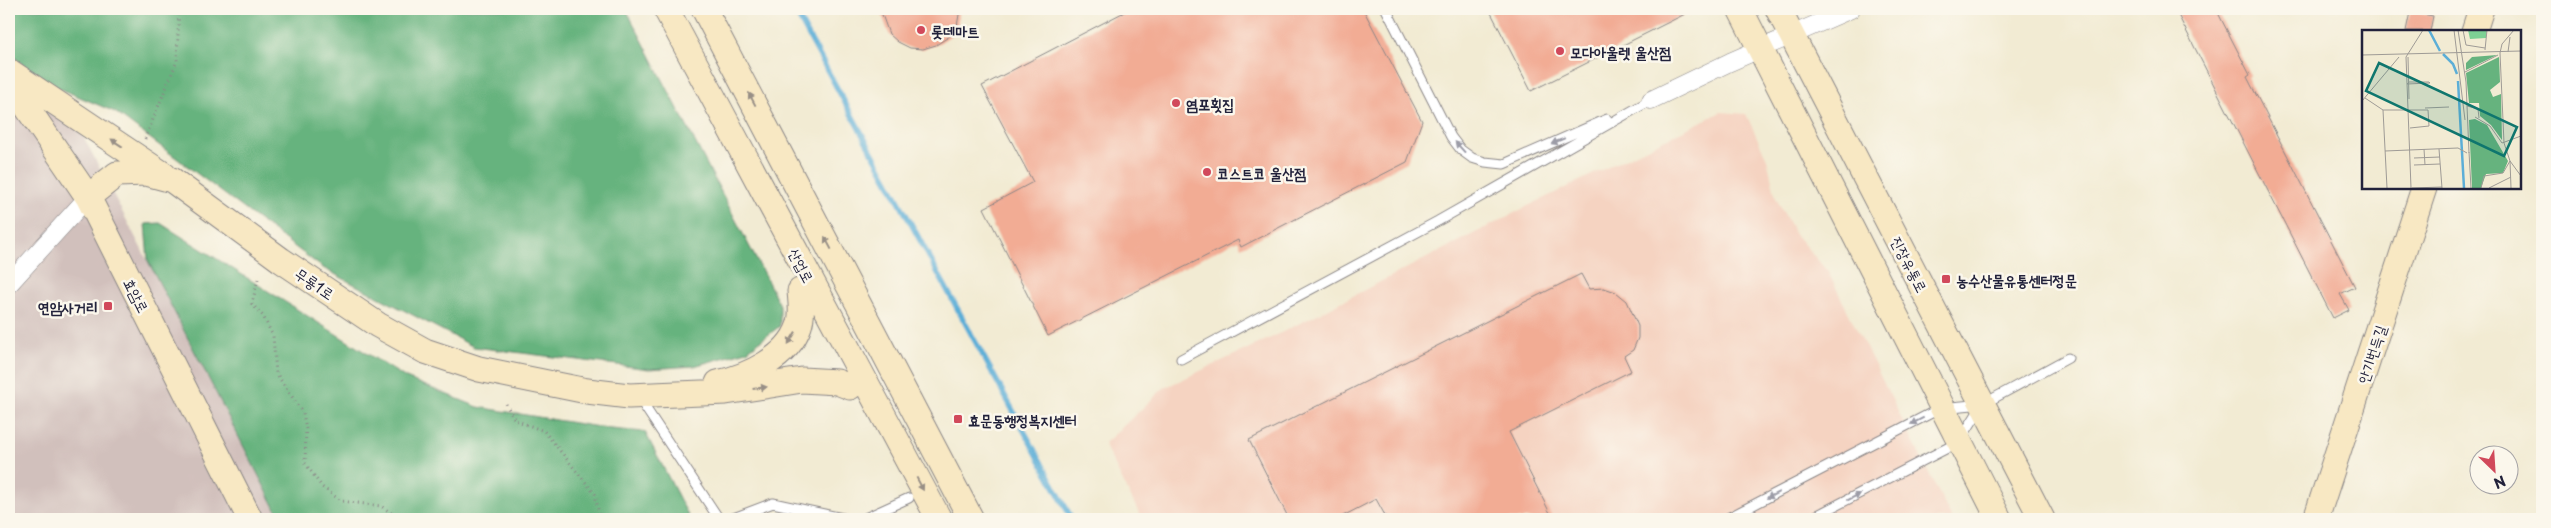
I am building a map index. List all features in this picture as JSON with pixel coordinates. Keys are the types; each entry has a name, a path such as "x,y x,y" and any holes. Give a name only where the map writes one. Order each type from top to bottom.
{"street":[{"name":"산업로","path":"654,9 914,509"},
{"name":"산업로","path":"666,9 939,519"},
{"path":"704,9 972,519"},
{"path":"1740,9 1999,519"},
{"name":"진장유통로","path":"1778,9 2042,519"},
{"path":"1650,100 1851,9"},
{"path":"2474,30 2482,9"},
{"path":"9,71 172,180"},
{"name":"효암로","path":"9,81 88,197 250,519"},
{"name":"무룡1로","path":"9,284 88,197 117,174 146,173 172,180 335,297 378,326 425,351 479,369 586,391 637,395 676,392"},
{"name":"안기번득길","path":"2316,519 2424,189"},
{"path":"842,270 988,519"},
{"path":"676,392 723,382 752,371 775,357 790,343 799,326 802,312 800,291"},
{"path":"676,392 726,392 820,380 837,382 850,387"}],"lane":[{"path":"1386,9 1451,136 1461,150 1472,158 1485,162 1504,164 1650,100"},
{"path":"1181,359 1438,221 1650,100"},
{"path":"1726,519 1942,408 1983,404 2068,358"},
{"path":"637,395 719,519"},
{"path":"1810,519 1959,442 1983,404"},
{"path":"731,519 772,503 846,519"},
{"path":"863,519 914,509"}],"path":[{"path":"145,139 178,61 179,9"},
{"path":"258,279 252,304 263,316 273,336 276,373 303,413 306,430 305,462 322,487 341,501 381,506 400,519"},
{"path":"506,404 515,420 544,431 596,494 600,519"}],"shaded area":[{"path":"9,53 64,99 281,519 9,519"},
{"path":"1721,112 1746,114 1767,159 1776,198 1794,233 1828,272 1952,519 1142,519 1104,444 1164,388 1275,336 1524,208"}],"green space":[{"path":"9,9 626,9 780,305 780,326 747,351 694,366 649,369 474,347 323,268 115,112 42,81 9,53"},
{"path":"160,223 406,378 478,407 611,429 645,432 690,519 281,519 148,261 145,224"}],"building":[{"name":"롯데마트","path":"880,9 960,9 957,26 950,36 936,45 923,49 910,48 898,42 889,34"},
{"name":"코스트코 울산점","path":"1130,9 1363,9 1422,121 1407,162 1241,247 1238,240 1048,336 984,208 1033,182 982,86"},
{"name":"모다아울렛 울산점","path":"1489,9 1695,9 1531,91"},
{"path":"2175,9 2216,9 2250,75 2247,77 2355,287 2340,294 2349,310 2333,318"},
{"path":"2410,12 2433,16 2430,30 2406,30"},
{"path":"1581,274 1589,289 1604,288 1616,292 1627,301 1638,326 1638,338 1633,350 1624,356 1631,371 1509,432 1553,519 1387,519 1376,499 1337,519 1289,519 1249,440"}],"waterway":[{"path":"794,9 1072,519"}],"place":[{"name":"롯데마트","path":"921,30"},
{"name":"모다아울렛 울산점","path":"1560,51"},
{"name":"염포횟집","path":"1176,103"},
{"name":"코스트코 울산점","path":"1207,172"},
{"name":"농수산물유통센터정문","path":"1946,279"},
{"name":"연암사거리","path":"108,306"},
{"name":"효문동행정복지센터","path":"958,419"}]}
